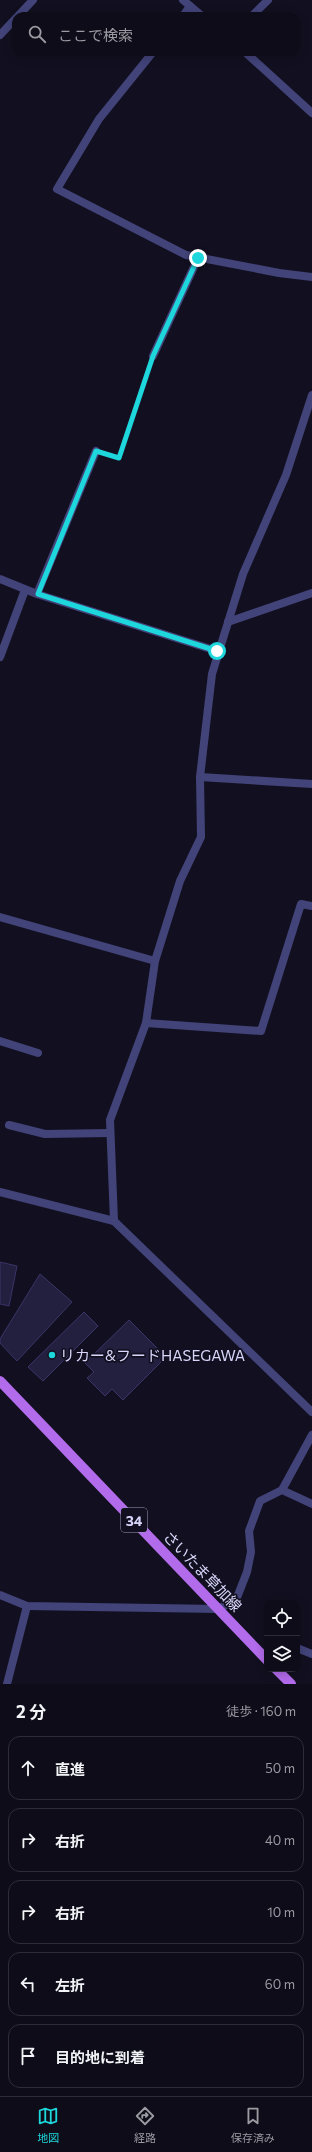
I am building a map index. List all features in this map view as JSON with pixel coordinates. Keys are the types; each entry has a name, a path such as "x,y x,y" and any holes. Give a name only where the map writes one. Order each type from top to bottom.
{"main road":[{"name":"さいたま草加線","path":"0,1381 264,1656"},
{"path":"279,1672 291,1684"}],"street":[{"path":"22,12 33,0"},
{"path":"183,0 197,12"},
{"path":"256,12 268,0"},
{"path":"186,12 190,6"},
{"path":"0,35 12,22"},
{"path":"150,56 99,119 57,189 186,256 279,273 312,277"},
{"path":"249,56 312,113"},
{"path":"153,356 198,258"},
{"path":"114,1221 110,1120 146,1023 155,961 180,881 201,837 200,777 212,674 217,651 243,574 286,475 312,395"},
{"path":"38,594 96,451"},
{"path":"0,579 25,590 217,651"},
{"path":"0,657 25,590"},
{"path":"228,622 312,593"},
{"path":"200,777 312,784"},
{"path":"146,1023 261,1031 301,904 312,906"},
{"path":"0,917 155,961"},
{"path":"0,1041 38,1053"},
{"path":"9,1125 46,1134 110,1133"},
{"path":"0,1192 114,1221 312,1412"},
{"path":"0,1595 27,1606 218,1608 236,1600 247,1572 251,1552 249,1531 260,1501 282,1490 312,1435"},
{"path":"282,1490 312,1504"},
{"path":"7,1684 27,1606"},
{"path":"300,1649 312,1654"}],"path":[{"path":"96,451 119,458 153,356"}],"building":[{"path":"0,1262 17,1266 9,1306 0,1304"},
{"path":"40,1274 72,1302 17,1361 0,1343 0,1339"},
{"path":"84,1312 98,1326 43,1381 28,1367"},
{"path":"129,1320 166,1357 123,1400 112,1389 105,1396 87,1378 94,1372 85,1363"}],"place":[{"name":"リカー&フードHASEGAWA","path":"52,1355"}],"route":[{"path":"198,258 153,356 119,458 96,451 38,594 217,651"}]}
